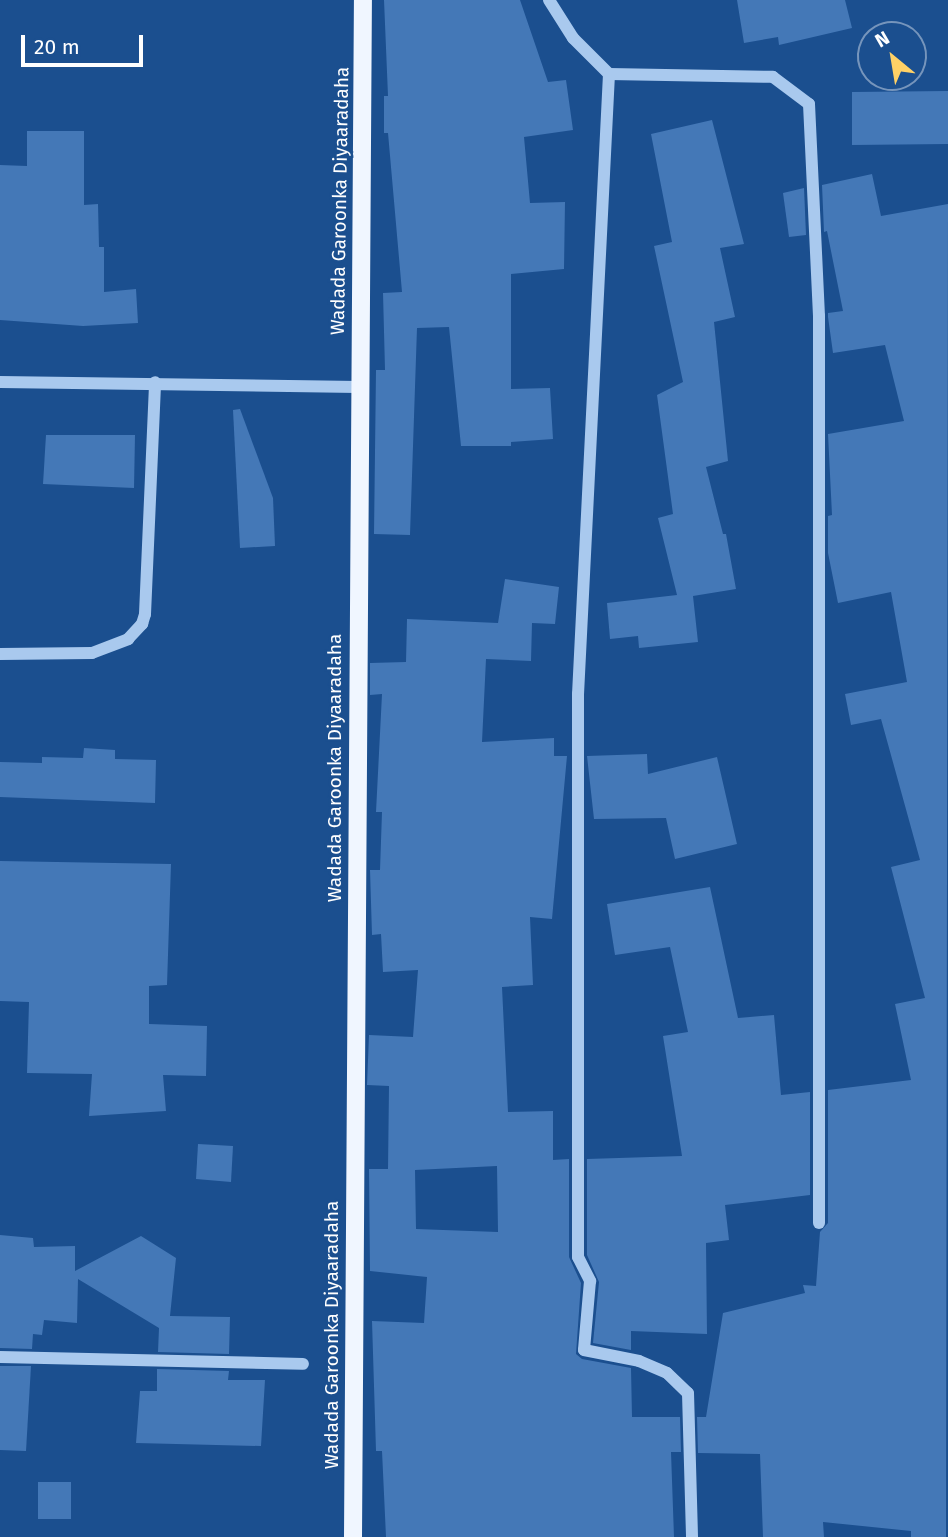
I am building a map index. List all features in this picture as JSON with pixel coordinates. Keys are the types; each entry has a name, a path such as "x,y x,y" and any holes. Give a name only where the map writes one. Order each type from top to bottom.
{"main road":[{"name":"Wadada Garoonka Diyaaradaha","path":"353,1537 358,387 363,0"}],"street":[{"path":"549,0 573,38 609,74 773,77 809,104 820,316 819,1223"},
{"path":"609,74 578,694 578,1257 590,1281 584,1350 639,1361 667,1373 688,1393 691,1537"},
{"path":"0,382 155,382 358,387"},
{"path":"0,654 92,653 128,639 142,624 145,614 155,382"},
{"path":"0,1357 303,1364"}],"building":[{"path":"384,0 520,0 548,82 566,80 573,130 524,137 530,203 565,202 564,269 511,274 511,389 550,388 553,439 511,442 511,446 461,446 449,327 417,328 410,535 374,534 376,370 385,370 383,293 402,292 388,133 384,133 384,96 388,96"},
{"path":"737,0 845,0 852,28 779,45 778,37 744,43"},
{"path":"948,91 948,144 852,145 852,92"},
{"path":"712,120 744,244 720,248 735,317 714,322 728,461 706,467 723,534 726,534 736,589 693,596 698,642 639,648 638,636 610,639 607,603 677,595 658,518 673,514 657,395 683,382 654,246 672,242 651,134"},
{"path":"27,131 84,131 84,205 98,204 99,247 104,247 104,292 136,289 138,323 83,326 0,320 0,165 27,166"},
{"path":"872,174 881,216 948,204 946,1537 911,1537 911,1531 823,1522 824,1537 763,1537 760,1454 698,1453 697,1417 706,1417 723,1313 805,1293 803,1285 816,1286 820,1232 828,1223 828,1090 911,1080 895,1004 925,998 891,867 920,860 881,719 851,725 845,694 907,682 891,592 838,603 828,553 828,516 832,515 828,434 904,421 885,345 833,353 828,317 828,313 843,311 827,231 824,232 822,185"},
{"path":"804,188 806,235 789,237 783,193"},
{"path":"240,409 273,498 275,546 240,548 233,410"},
{"path":"46,435 135,435 134,488 43,484"},
{"path":"505,579 559,587 555,624 532,623 531,661 486,659 482,742 554,738 554,756 567,756 552,919 530,917 533,985 502,987 508,1112 553,1111 553,1160 569,1159 569,1257 581,1283 576,1354 582,1359 631,1368 632,1417 680,1417 681,1452 671,1452 674,1537 386,1537 382,1451 376,1451 372,1321 424,1323 427,1277 370,1271 369,1169 388,1169 389,1086 367,1085 369,1035 413,1037 418,970 383,972 381,934 372,935 370,870 380,870 382,812 376,812 382,694 370,695 370,663 406,662 407,619 498,623","holes":["497,1166 498,1232 416,1229 415,1170"]},
{"path":"84,748 115,750 115,759 156,760 155,803 0,797 0,762 42,763 42,757 83,758"},
{"path":"647,754 648,774 717,757 737,844 675,859 666,818 594,819 587,756"},
{"path":"0,861 171,864 167,985 149,986 149,1024 207,1026 206,1076 163,1075 166,1111 89,1116 92,1074 27,1073 29,1002 0,1001"},
{"path":"710,887 738,1018 774,1015 781,1095 810,1092 810,1195 725,1205 729,1240 706,1243 707,1334 631,1331 631,1350 593,1343 599,1282 587,1255 587,1159 682,1156 663,1036 688,1032 670,947 615,955 607,904"},
{"path":"198,1144 233,1146 231,1182 196,1179"},
{"path":"0,1235 33,1238 34,1247 75,1246 75,1271 141,1236 176,1258 170,1316 230,1317 229,1354 158,1352 159,1328 78,1279 77,1323 44,1320 42,1335 33,1334 32,1349 0,1348"},
{"path":"0,1366 31,1366 26,1451 0,1450"},
{"path":"157,1369 229,1371 228,1380 265,1380 261,1446 136,1443 140,1391 157,1391"},
{"path":"38,1482 71,1482 71,1519 38,1519"}]}
